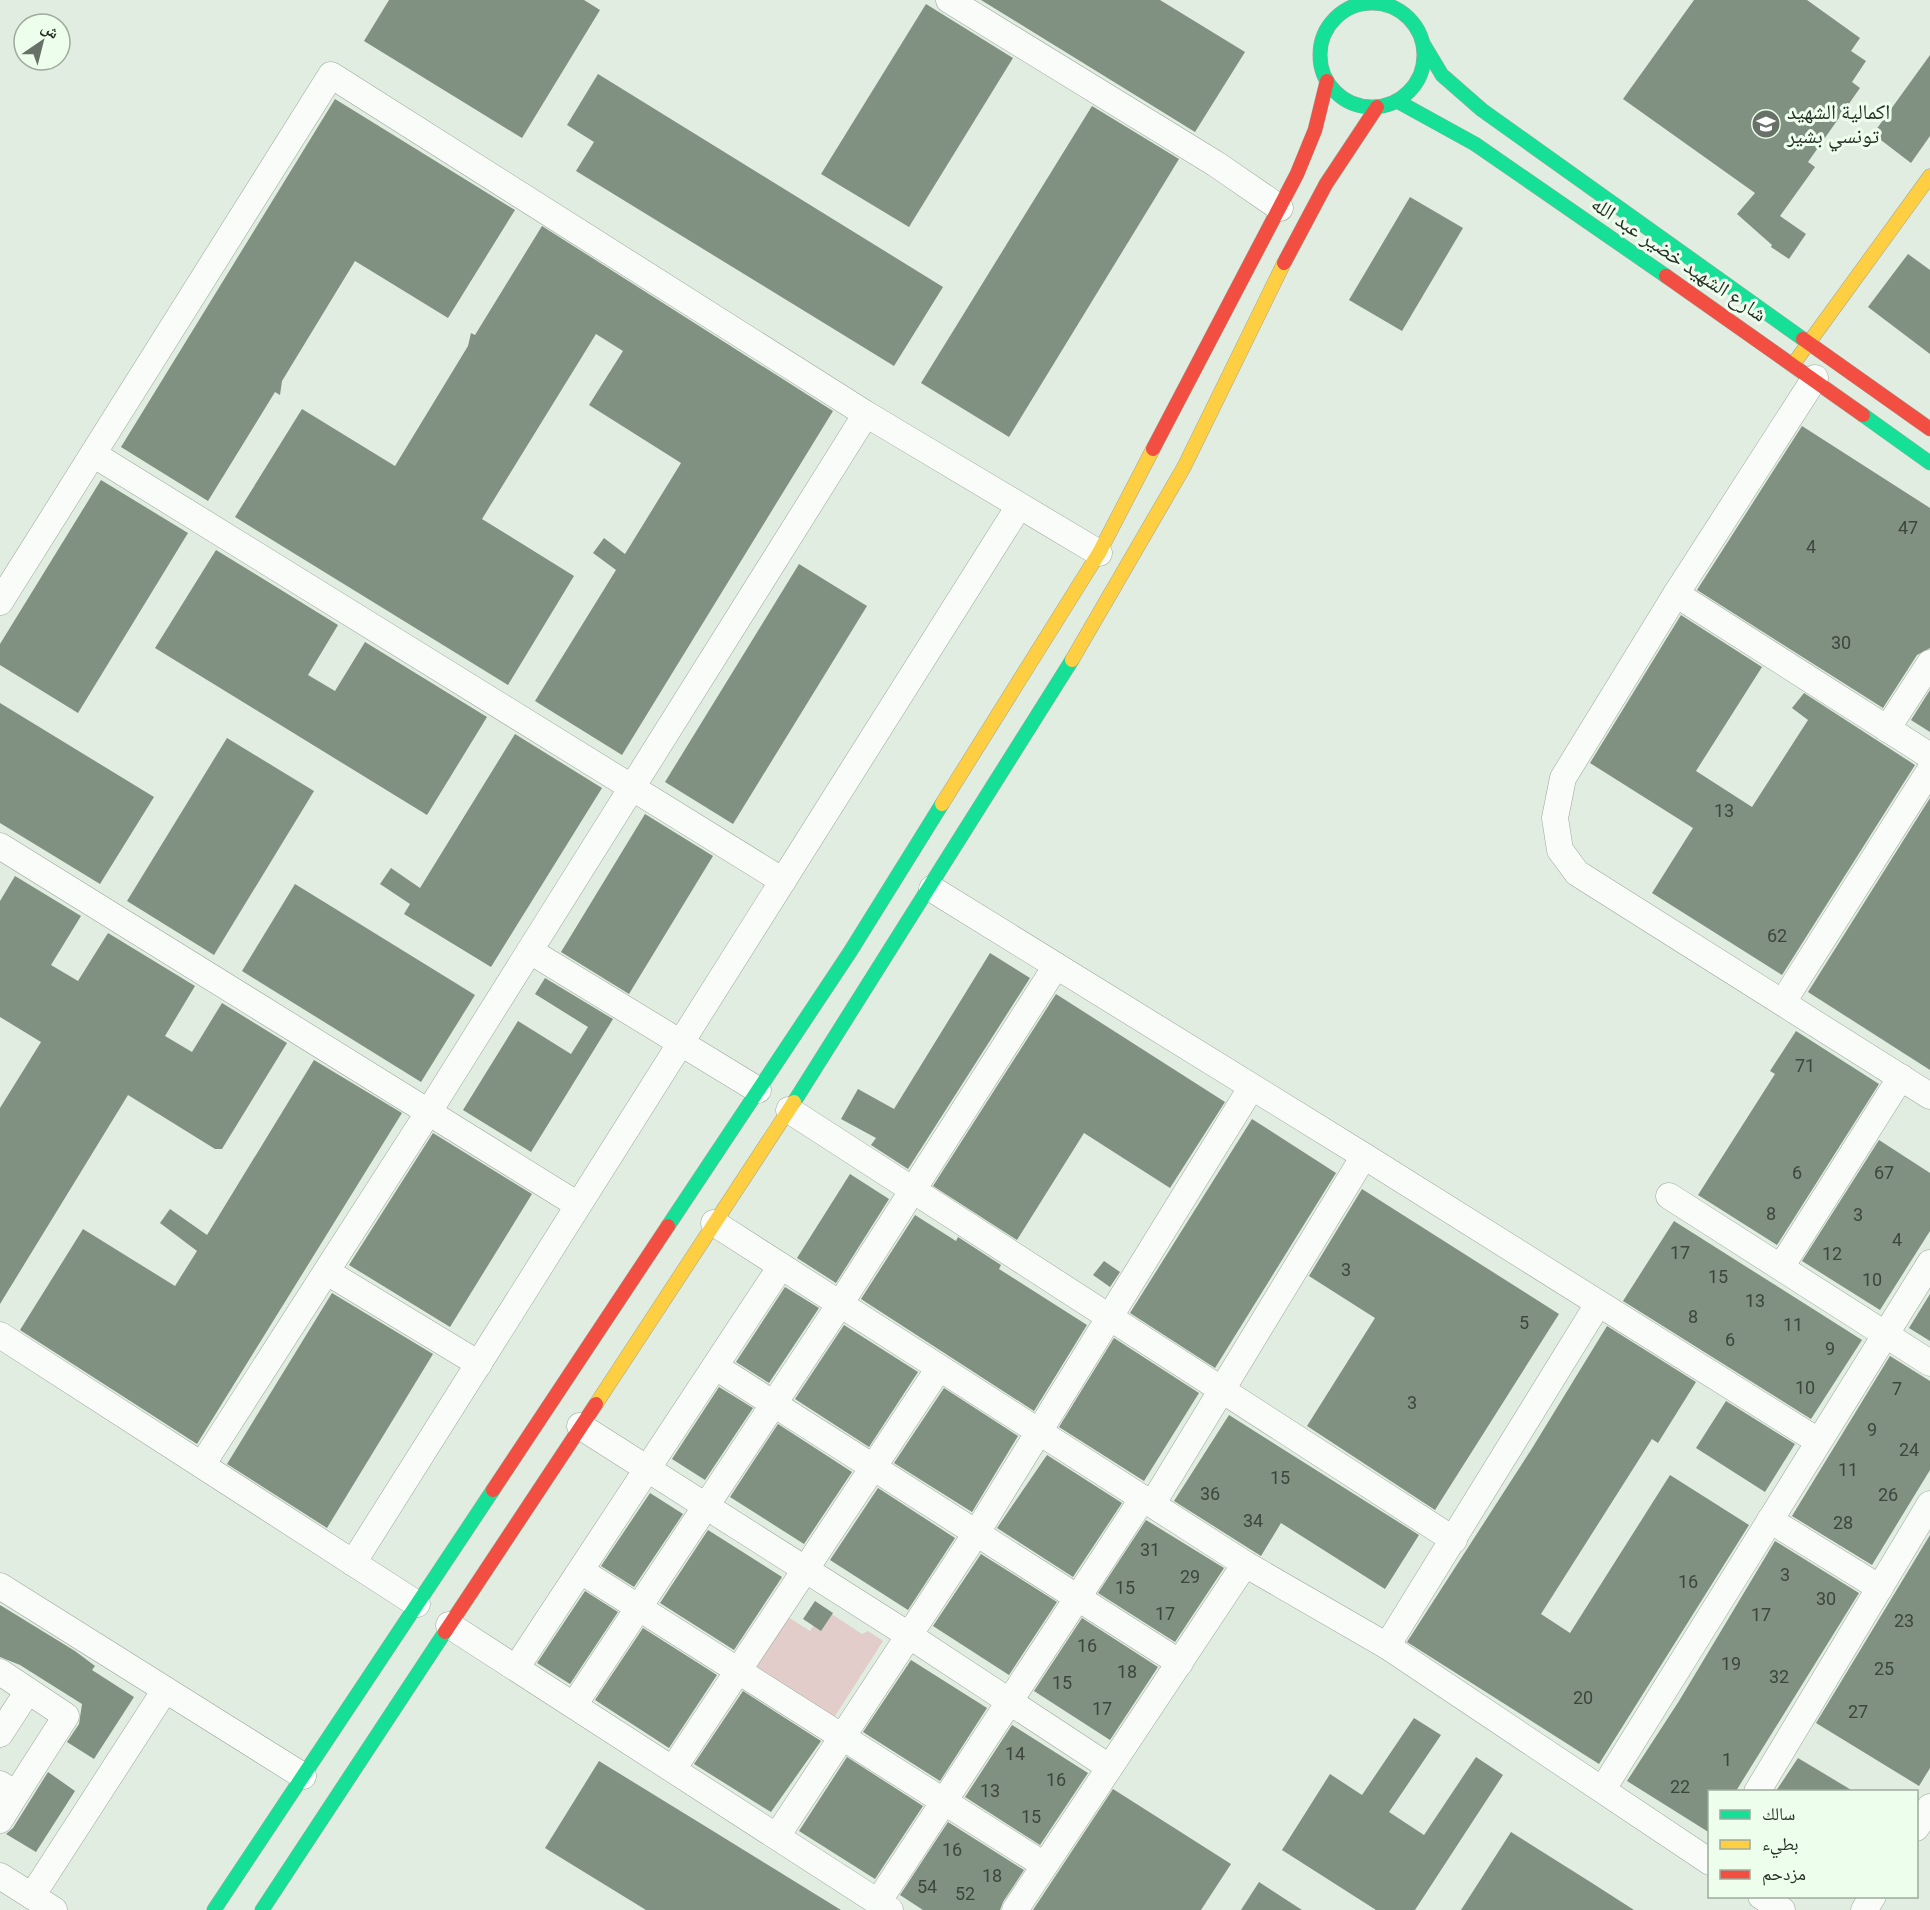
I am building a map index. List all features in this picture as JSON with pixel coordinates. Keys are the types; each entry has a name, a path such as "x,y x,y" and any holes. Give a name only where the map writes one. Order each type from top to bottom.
{"main road":[{"path":"1373,1 1398,9 1417,28 1424,45 1425,56 1419,78 1406,95 1397,101 1377,107 1354,104 1343,98 1327,81 1320,57 1324,34 1330,24 1349,8 1373,1"},
{"path":"1417,28 1421,9"},
{"name":"شارع الشهيد خضير عبد الله","path":"1424,45 1442,75 1482,110 1930,429"},
{"path":"214,1910 856,942 1099,553 1280,208 1315,130 1327,81"},
{"name":"شارع الشهيد خضير عبد الله","path":"1397,101 1463,137 1794,363 1930,463"},
{"path":"262,1910 932,889 1151,527 1200,436 1323,189 1348,147 1377,107"},
{"path":"1794,363 1930,176"}],"street":[{"path":"949,0 1216,164 1280,208"},
{"path":"0,603 331,75 866,414 1099,553"},
{"path":"1815,378 1676,594 1563,778 1555,818 1560,850 1577,873 1930,1096"},
{"path":"202,1465 633,789 866,414"},
{"path":"93,454 783,881"},
{"path":"354,1563 1019,506"},
{"path":"1676,594 1930,756"},
{"path":"1887,729 1930,663"},
{"path":"1783,1002 1930,770"},
{"path":"0,846 578,1204"},
{"path":"932,889 1364,1156 1818,1441"},
{"path":"530,951 758,1090"},
{"path":"574,1705 840,1304 1056,966"},
{"path":"1781,1268 1901,1077"},
{"path":"777,1836 977,1532 1251,1088"},
{"path":"789,1110 1454,1540"},
{"path":"449,1625 884,1906 944,1804 1009,1701 1224,1390 1364,1156"},
{"path":"1669,1196 1930,1363"},
{"path":"714,1223 1245,1564 1387,1646 1708,1861"},
{"path":"1603,1789 1930,1263"},
{"path":"516,1668 649,1470 781,1266"},
{"path":"327,1272 479,1364"},
{"path":"1387,1646 1598,1304"},
{"path":"0,1335 417,1604"},
{"path":"716,1367 1180,1663"},
{"path":"673,1769 939,1368"},
{"path":"580,1426 910,1636 1109,1767"},
{"path":"1758,1790 1930,1504"},
{"path":"1770,1520 1880,1588"},
{"path":"1015,1910 1245,1564"},
{"path":"581,1571 944,1804 1044,1865"},
{"path":"0,1586 303,1776"},
{"path":"0,1672 66,1716 8,1789 0,1820"},
{"path":"32,1896 165,1690"},
{"path":"0,1734 28,1691"},
{"path":"0,1876 54,1910"},
{"path":"1764,1898 1782,1910"}],"shaded area":[{"path":"824,1609 862,1634 868,1631 883,1641 830,1724 752,1675 788,1617 810,1631"}],"building":[{"path":"389,0 584,0 600,10 522,138 364,41"},
{"path":"981,0 1160,0 1245,52 1195,132"},
{"path":"1694,0 1807,0 1860,38 1851,51 1866,61 1852,82 1860,88 1808,162 1815,167 1780,216 1806,234 1789,259 1771,247 1772,245 1737,214 1755,193 1623,99"},
{"path":"926,4 1013,58 909,227 821,174"},
{"path":"1930,55 1930,136 1911,163 1873,134"},
{"path":"598,74 943,287 894,366 576,171 594,142 567,125"},
{"path":"335,99 515,210 448,318 355,261 282,381 280,395 275,392 208,501 121,447"},
{"path":"1092,106 1179,159 1009,437 921,383"},
{"path":"1410,197 1463,228 1402,331 1349,300"},
{"path":"542,226 833,411 622,755 535,701 616,570 593,553 604,538 625,554 681,463 589,405 623,351 596,334 482,519 574,576 508,685 235,517 302,409 395,466 468,346 471,333 475,335"},
{"path":"1908,254 1930,270 1930,354 1868,307"},
{"path":"1802,426 1930,508 1930,648 1917,655 1883,708 1697,590"},
{"path":"101,480 188,533 78,713 0,665 0,644"},
{"path":"216,550 338,625 308,675 335,691 365,642 487,717 427,815 155,648"},
{"path":"799,564 867,606 733,824 665,782"},
{"path":"1681,615 1762,667 1696,771 1752,807 1808,720 1792,708 1804,693 1915,765 1782,975 1652,893 1693,828 1590,763"},
{"path":"1930,690 1930,732 1911,720"},
{"path":"0,703 154,797 100,884 0,823"},
{"path":"515,734 602,788 491,967 404,914 410,904 380,884 391,868 420,888"},
{"path":"227,738 314,791 214,955 127,901"},
{"path":"1930,798 1930,1070 1808,992"},
{"path":"645,814 713,856 629,994 561,952"},
{"path":"15,876 81,916 51,965 78,981 108,933 195,986 165,1036 192,1052 222,1003 287,1043 222,1149 215,1149 128,1095 0,1304 0,1108 41,1042 0,1017 0,901"},
{"path":"295,884 475,995 421,1082 242,971"},
{"path":"990,953 1030,978 908,1169 871,1145 876,1138 841,1119 858,1089 894,1109"},
{"path":"545,978 613,1019 531,1152 463,1110 518,1021 571,1054 588,1027 535,994"},
{"path":"1056,994 1225,1102 1170,1188 1084,1133 1017,1240 933,1186"},
{"path":"1796,1031 1879,1084 1777,1245 1698,1195 1775,1074 1770,1071"},
{"path":"314,1060 402,1113 197,1444 20,1330 83,1229 175,1286 197,1251 160,1223 170,1209 207,1235"},
{"path":"1252,1119 1336,1173 1215,1368 1130,1313"},
{"path":"433,1133 532,1194 450,1327 349,1265"},
{"path":"1879,1140 1930,1173 1930,1231 1880,1310 1802,1261"},
{"path":"850,1174 889,1199 836,1283 797,1258"},
{"path":"1362,1189 1559,1314 1435,1510 1307,1426 1375,1318 1309,1276"},
{"path":"915,1215 956,1241 958,1237 1001,1265 999,1269 1087,1325 1034,1411 861,1299"},
{"path":"1674,1221 1862,1340 1811,1419 1623,1301"},
{"path":"1104,1261 1120,1272 1110,1287 1093,1275"},
{"path":"785,1287 819,1308 769,1383 736,1362"},
{"path":"332,1293 433,1354 327,1528 227,1464"},
{"path":"1930,1294 1930,1341 1909,1328"},
{"path":"844,1325 918,1372 869,1447 795,1399"},
{"path":"1607,1326 1696,1382 1658,1443 1652,1439 1541,1614 1570,1633 1670,1475 1749,1525 1599,1764 1407,1642 1531,1450"},
{"path":"1114,1338 1199,1393 1144,1481 1059,1427"},
{"path":"1890,1356 1930,1381 1930,1470 1872,1565 1792,1516"},
{"path":"719,1387 753,1408 705,1480 672,1459"},
{"path":"944,1388 1018,1436 972,1512 894,1463"},
{"path":"1726,1401 1795,1444 1765,1492 1696,1448"},
{"path":"1229,1415 1419,1535 1385,1589 1281,1523 1261,1556 1174,1501"},
{"path":"778,1424 852,1472 804,1544 730,1497"},
{"path":"1047,1455 1122,1503 1073,1577 997,1528"},
{"path":"878,1488 955,1538 908,1610 830,1560"},
{"path":"650,1493 683,1514 634,1587 601,1566"},
{"path":"1146,1520 1224,1568 1175,1642 1098,1593"},
{"path":"708,1530 782,1577 734,1650 660,1603"},
{"path":"1930,1535 1930,1768 1919,1786 1816,1723"},
{"path":"1775,1541 1859,1593 1737,1790 1708,1790 1708,1832 1627,1781 1679,1701"},
{"path":"981,1554 1057,1602 1009,1675 933,1626"},
{"path":"585,1591 618,1612 570,1684 537,1663"},
{"path":"815,1601 833,1613 821,1631 803,1619"},
{"path":"0,1605 75,1651 95,1666 92,1670 134,1697 94,1759 67,1742 79,1724 82,1704 20,1665 0,1657"},
{"path":"1082,1618 1158,1667 1110,1740 1034,1691"},
{"path":"643,1628 717,1675 669,1748 595,1700"},
{"path":"911,1660 987,1708 940,1781 863,1732"},
{"path":"743,1691 821,1741 771,1812 694,1764"},
{"path":"1414,1718 1441,1735 1389,1812 1424,1835 1476,1757 1503,1775 1415,1910 1376,1910 1282,1850 1330,1774 1362,1795"},
{"path":"1012,1725 1088,1773 1040,1845 965,1797"},
{"path":"847,1757 923,1806 875,1879 799,1831"},
{"path":"1798,1758 1851,1790 1777,1790"},
{"path":"599,1761 841,1910 646,1910 545,1848"},
{"path":"48,1772 75,1791 36,1852 6,1834 13,1828"},
{"path":"1113,1789 1231,1864 1201,1910 1033,1910"},
{"path":"948,1822 1024,1870 1000,1910 923,1910 900,1895"},
{"path":"1511,1832 1592,1883 1634,1910 1461,1910"},
{"path":"1259,1882 1302,1910 1241,1910"}],"traffic: fast":[{"path":"1372,3 1392,7 1409,18 1420,35 1424,55 1420,75 1409,92 1392,103 1372,107 1352,103 1335,92 1324,75 1320,55 1324,35 1335,18 1352,7 1372,3"},
{"path":"1424,45 1442,75 1482,110 1803,339"},
{"path":"1397,101 1475,144 1666,276"},
{"path":"1863,415 1930,463"},
{"path":"794,1102 1072,660"},
{"path":"668,1226 850,952 942,804"},
{"path":"214,1910 493,1490"},
{"path":"262,1910 445,1632"}],"traffic: slow":[{"path":"1797,359 1930,176"},
{"path":"1072,660 1184,467 1284,263"},
{"path":"942,804 1099,553 1153,449"},
{"path":"596,1404 794,1102"}],"traffic: jam":[{"path":"1153,449 1297,174 1315,130 1327,81"},
{"path":"1284,263 1326,184 1377,107"},
{"path":"1666,276 1863,415"},
{"path":"1803,339 1930,429"},
{"path":"493,1490 668,1226"},
{"path":"445,1632 596,1404"}],"place":[{"name":"اكمالية الشهيد تونسي بشير","path":"1766,124"}]}
